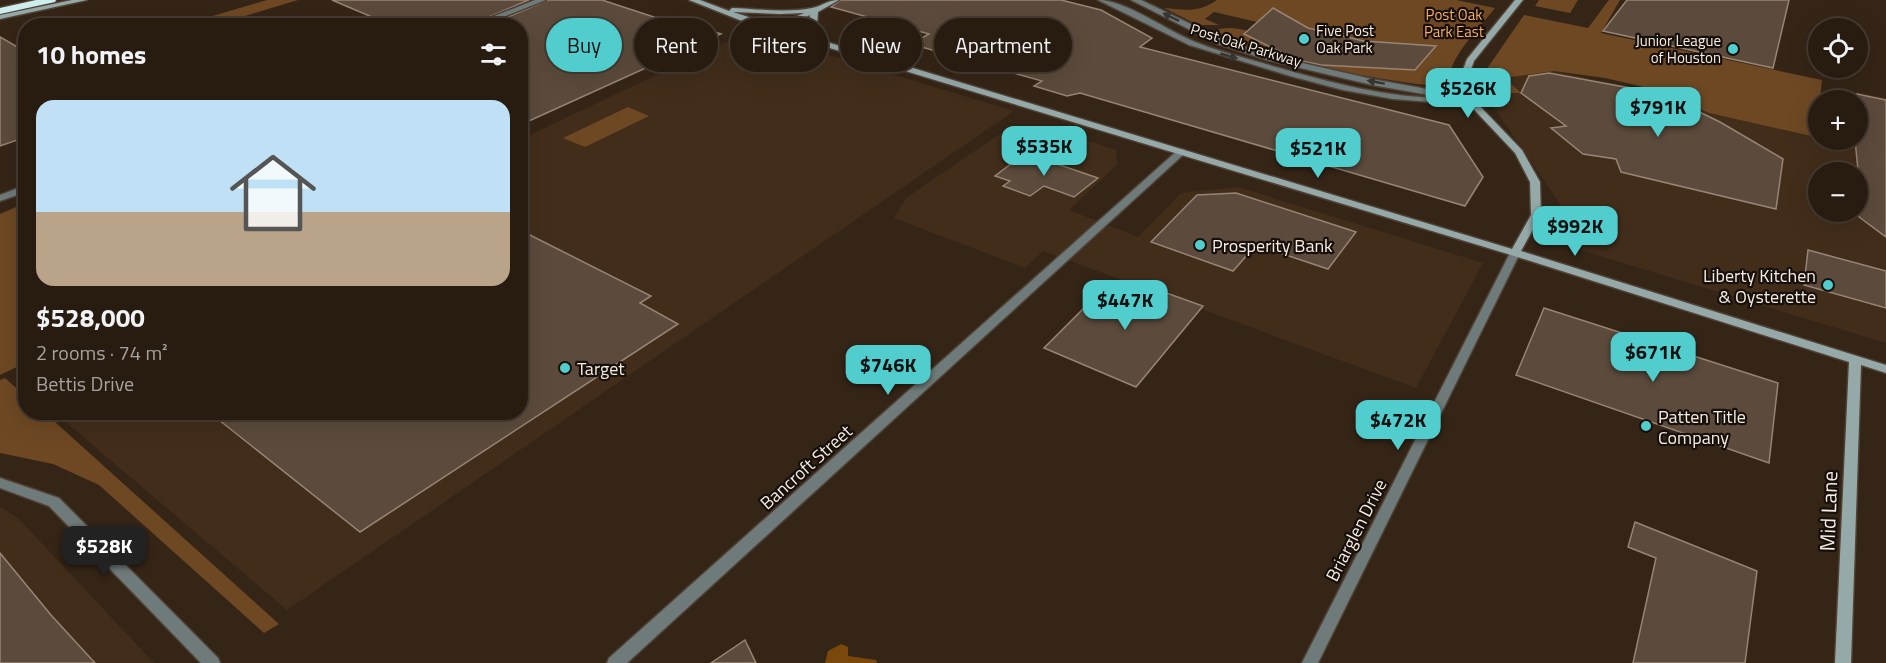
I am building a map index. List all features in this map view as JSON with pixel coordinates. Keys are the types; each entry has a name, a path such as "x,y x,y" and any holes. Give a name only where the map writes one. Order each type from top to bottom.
{"highway":[{"path":"0,10 50,0"}],"main road":[{"path":"0,17 83,0"},
{"path":"693,0 742,18"},
{"path":"798,18 835,0"},
{"path":"1515,253 1536,215 1535,182 1519,152 1469,100 1464,78 1470,61 1519,0"},
{"path":"714,9 780,12 814,10"},
{"path":"814,10 814,18"},
{"path":"828,44 1515,253 1886,369"},
{"name":"Mid Lane","path":"1843,663 1855,360"}],"street":[{"path":"494,18 542,0"},
{"name":"Post Oak Parkway","path":"1102,0 1113,3 1181,39 1222,54 1285,72 1367,93 1411,100 1438,103 1469,100"},
{"name":"Post Oak Parkway","path":"1135,0 1221,42 1270,58 1469,100"},
{"name":"Bancroft Street","path":"615,663 1181,152"},
{"path":"0,198 18,191"},
{"name":"Briarglen Drive","path":"1310,663 1515,253"},
{"path":"0,483 54,502 212,663"}],"shaded area":[{"path":"730,40 730,72 828,72 828,55 840,58 840,72 885,72 1014,111 287,610 63,420 528,420 528,136 663,72 718,72 718,46"},
{"path":"1530,66 1656,92 1808,131 1808,150 1868,150 1868,94 1886,98 1886,343 1554,242 1560,204 1486,96"},
{"path":"1047,127 1116,150 1117,165 1069,210 1138,237 1181,193 1238,187 1483,263 1416,388 1043,251 1025,268 894,218 906,198 1001,133"},
{"path":"0,507 18,518 154,663 0,663"},
{"path":"841,644 848,647 848,656 876,660 877,663 825,663 828,651"}],"green space":[{"path":"267,0 298,0 238,18 206,18"},
{"name":"Post Oak Park East","path":"1217,0 1456,0 1495,8 1454,61 1449,80 1442,79 1433,83 1434,86 1320,67 1263,51 1211,31 1229,28 1248,31 1245,35 1282,52 1339,66 1415,70 1435,46 1364,41 1308,28 1273,8 1257,22 1214,12 1205,19 1219,25 1198,25 1164,8 1198,9"},
{"path":"1539,0 1578,0 1570,13 1535,6"},
{"path":"1609,0 1620,0 1601,33 1822,80 1821,90 1808,90 1808,135 1709,113 1665,92 1605,78 1554,71 1505,78 1521,93 1485,93 1484,73 1524,15 1588,28"},
{"path":"628,107 649,116 585,147 563,138"},
{"path":"18,206 18,366 0,375 0,214"},
{"path":"5,378 18,390 18,420 53,420 279,624 264,633 99,485 53,464 0,453 0,380"}],"building":[{"path":"332,0 529,0 486,18 374,18"},
{"path":"548,0 602,0 654,17 669,18 634,18 634,72 637,72 528,121 528,18 506,18"},
{"path":"841,0 1061,0 1101,10 1152,38 1140,47 1449,125 1483,177 1465,206 1080,93 1067,96 1034,86 1042,81 1010,72 1072,72 1072,18 934,18 934,50 922,47 922,38 929,34 922,32 922,18 871,18 831,7"},
{"name":"Junior League of Houston","path":"1627,0 1789,0 1773,68 1603,31"},
{"name":"Five Post Oak Park","path":"1273,8 1308,28 1364,41 1436,46 1415,70 1321,65 1297,60 1244,34"},
{"path":"0,37 18,47 18,140 0,146"},
{"path":"1549,73 1646,91 1683,104 1720,122 1783,159 1776,209 1621,172 1616,159 1583,154 1551,128 1566,126 1521,93 1529,76"},
{"path":"1868,96 1886,100 1886,237 1866,222 1868,222 1868,162 1857,162 1856,150 1868,150"},
{"path":"1025,153 1098,178 1074,197 1044,186 1030,196 1003,186 1010,181 995,176"},
{"path":"1236,193 1356,232 1328,269 1256,245 1233,271 1151,242 1197,195"},
{"name":"Target","path":"528,234 651,296 640,303 678,324 360,532 219,420 528,420"},
{"path":"1808,250 1886,271 1886,308 1804,285"},
{"path":"1147,286 1203,306 1136,387 1044,348 1104,288"},
{"path":"1544,308 1778,383 1769,463 1516,375"},
{"path":"1635,522 1757,571 1745,663 1633,663 1656,558 1628,547"},
{"path":"0,553 51,615 95,663 0,663"},
{"path":"745,640 756,663 711,663"}],"place":[{"name":"Five Post Oak Park","path":"1304,39"},
{"name":"Junior League of Houston","path":"1733,49"},
{"name":"Prosperity Bank","path":"1200,245"},
{"name":"Liberty Kitchen & Oysterette","path":"1828,285"},
{"name":"Target","path":"565,368"},
{"name":"Patten Title Company","path":"1646,426"}]}
